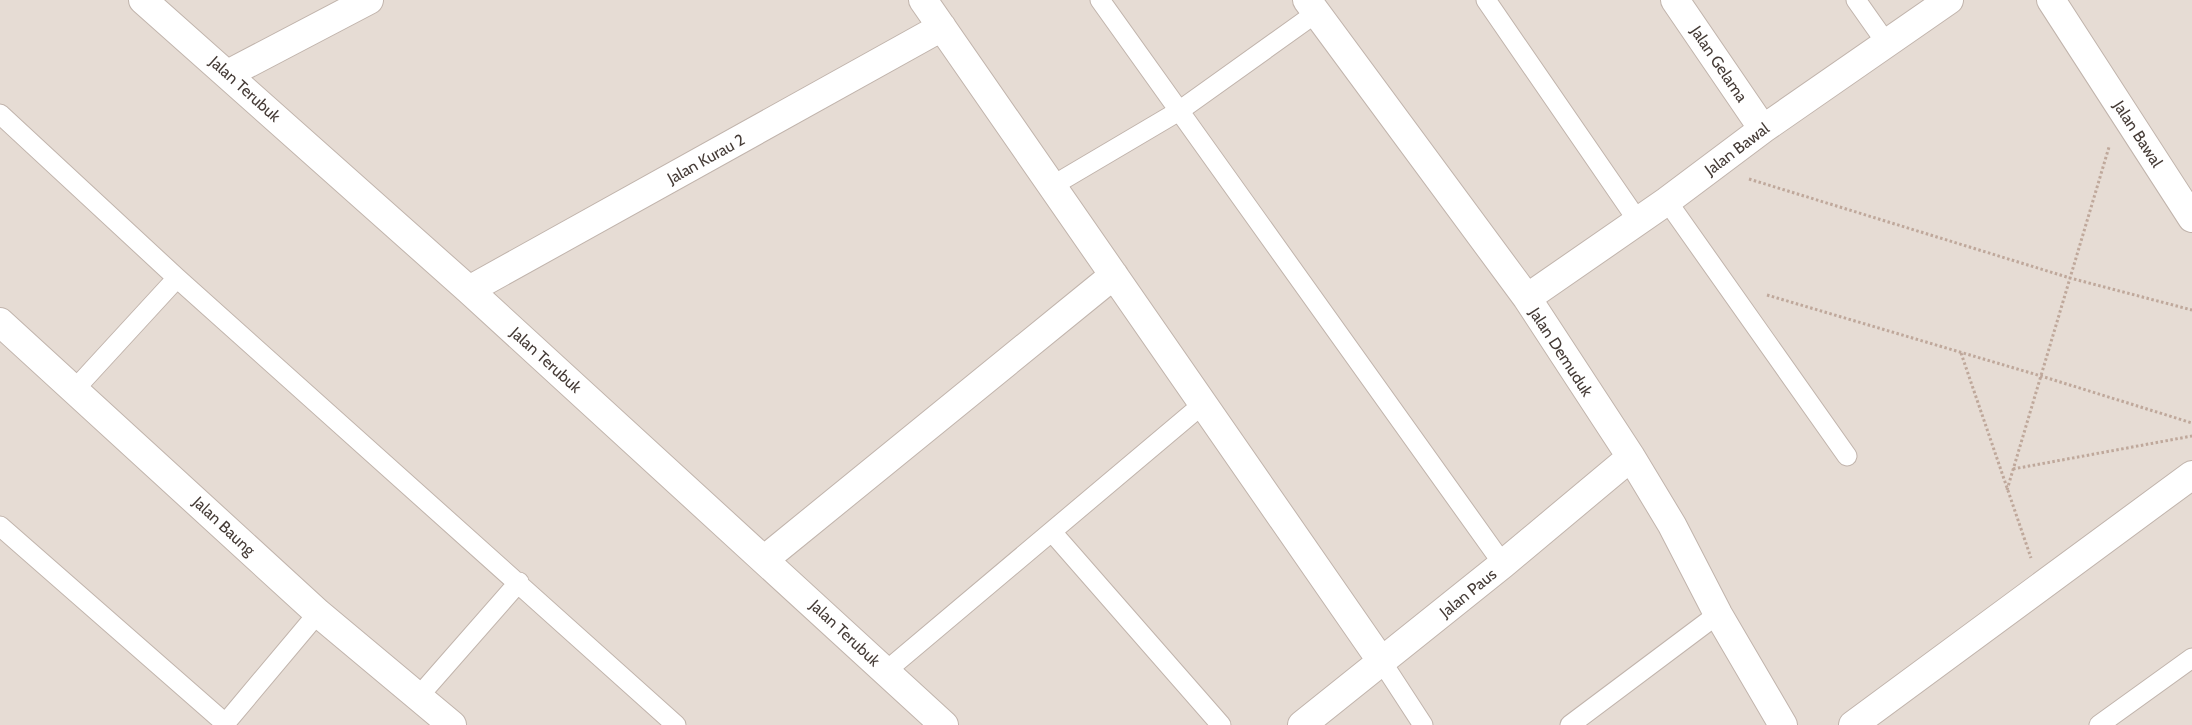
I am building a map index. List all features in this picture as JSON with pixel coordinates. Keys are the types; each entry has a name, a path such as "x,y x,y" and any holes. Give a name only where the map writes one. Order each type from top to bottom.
{"street":[{"name":"Jalan Terubuk","path":"143,0 470,290 944,725"},
{"path":"228,74 369,0"},
{"path":"923,0 1382,662"},
{"name":"Jalan Gelama","path":"1676,0 1763,129"},
{"name":"Jalan Bawal","path":"1526,298 1667,201 1763,129 1949,0"},
{"name":"Jalan Bawal","path":"2051,0 2192,218"},
{"name":"Jalan Demuduk","path":"1311,6 1526,298 1672,525 1718,614 1783,725"},
{"name":"Jalan Kurau 2","path":"470,290 942,27"},
{"path":"765,559 1114,275"},
{"name":"Jalan Baung","path":"0,322 318,613 452,725"},
{"name":"Jalan Paus","path":"1302,725 1503,564 1630,457"},
{"path":"1853,725 2192,475"}],"lane":[{"path":"1100,0 1503,564"},
{"path":"1486,0 1638,221"},
{"path":"1856,0 1887,44"},
{"path":"1052,186 1179,111 1311,6"},
{"path":"0,114 177,278 519,582 676,725"},
{"path":"1667,201 1847,456"},
{"path":"74,389 177,278"},
{"path":"886,671 1203,404"},
{"path":"0,526 225,724 318,613"},
{"path":"1052,532 1221,725"},
{"path":"419,696 519,582"},
{"path":"1570,725 1718,614"},
{"path":"2099,725 2192,658"},
{"path":"1382,662 1423,725"}],"path":[{"path":"2007,490 2112,135 2119,124 2127,117"},
{"path":"1721,161 1739,176 2070,278 2192,310"},
{"path":"1731,292 1750,290 2040,376 2192,424"},
{"path":"1961,353 2041,586"},
{"path":"2013,469 2192,436"}],"shaded area":[{"path":"0,0 2192,0 2192,725 0,725"}]}
